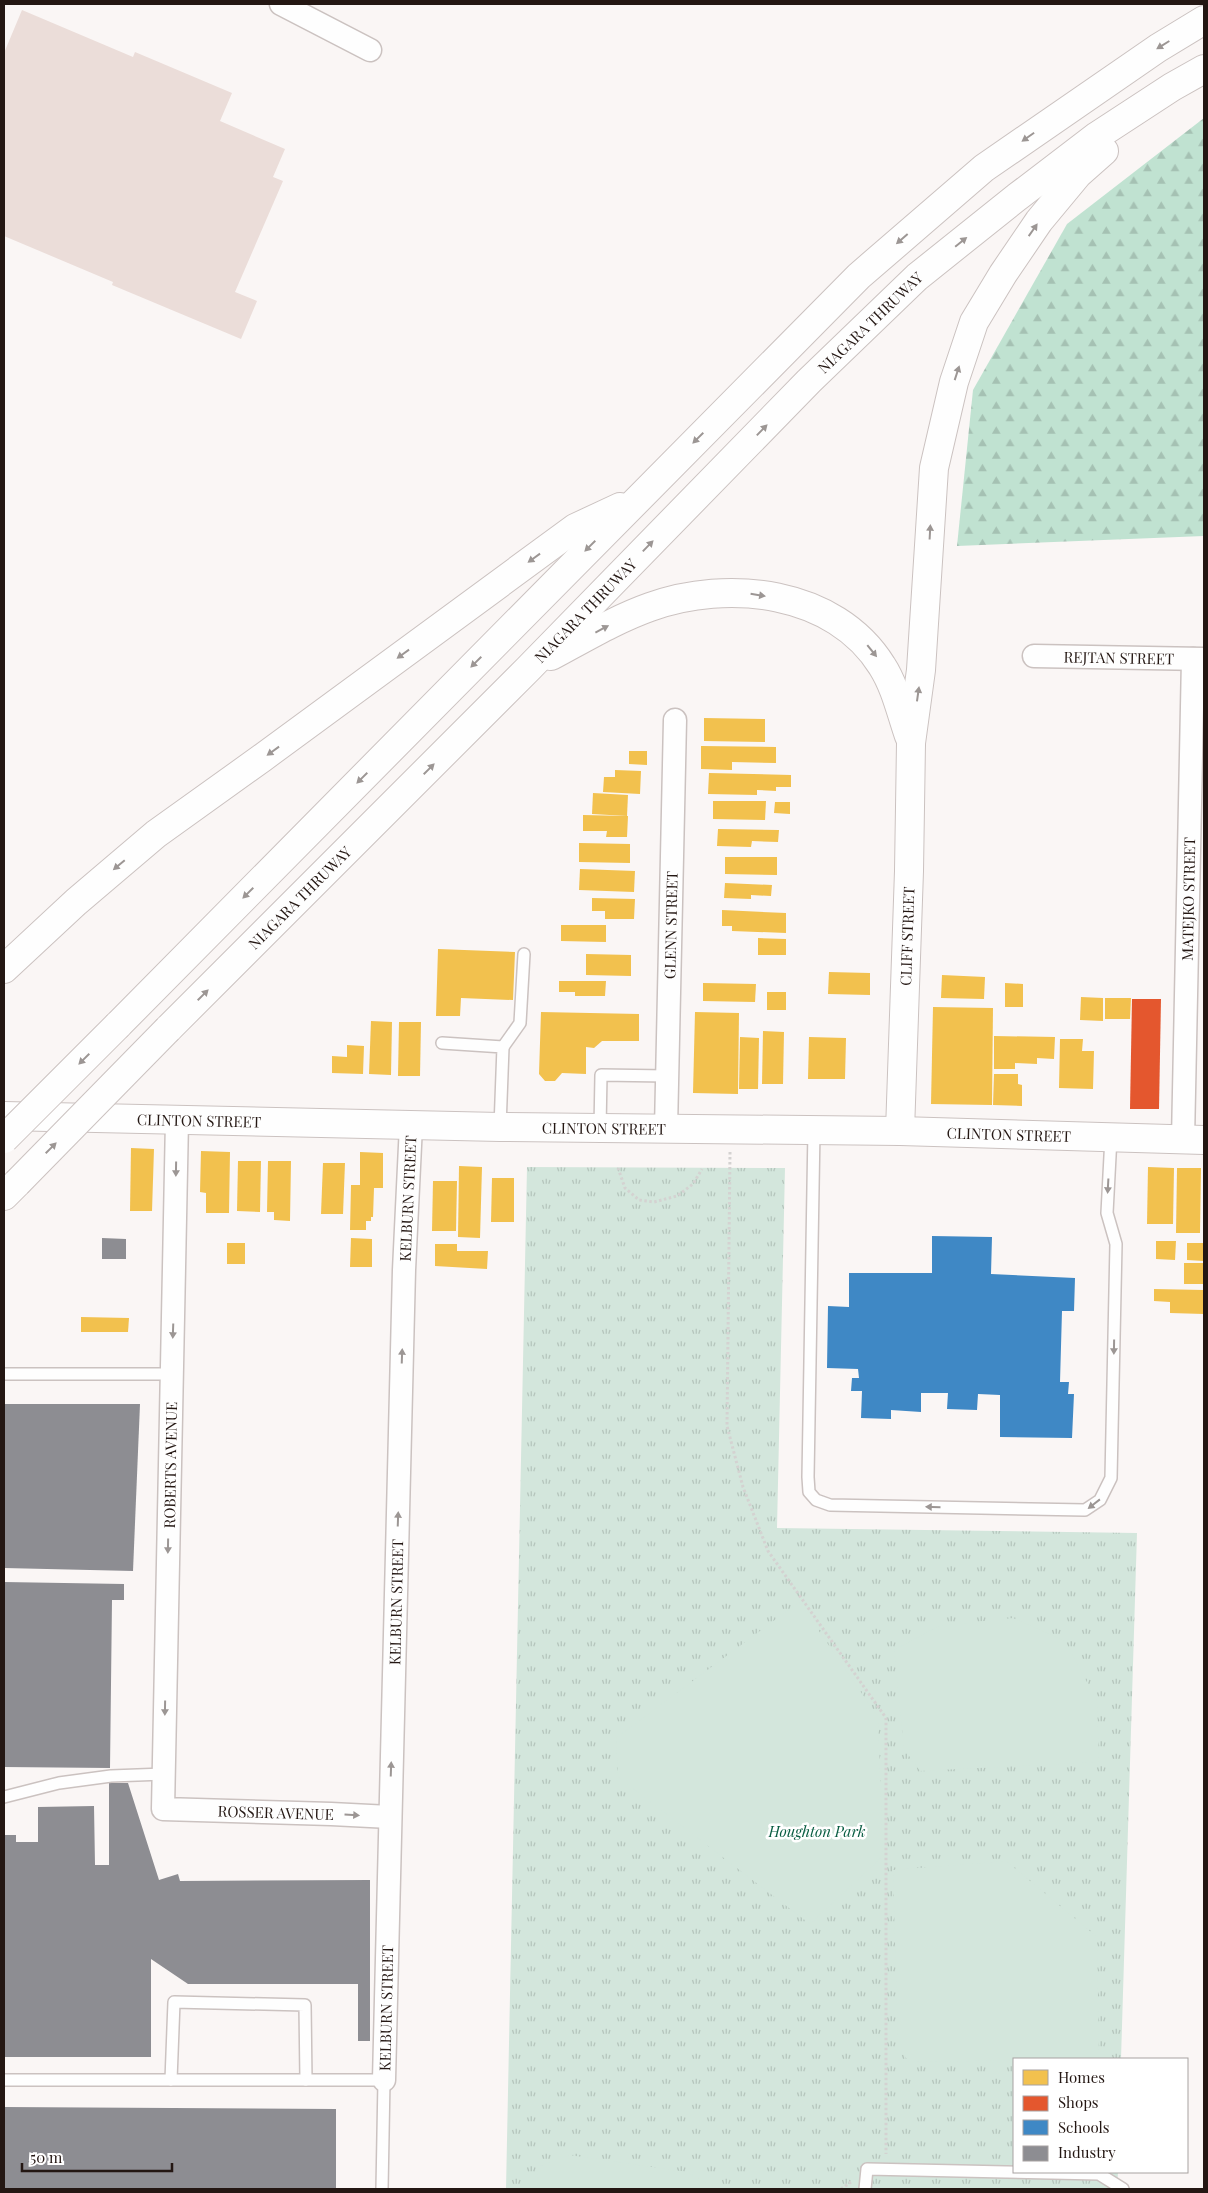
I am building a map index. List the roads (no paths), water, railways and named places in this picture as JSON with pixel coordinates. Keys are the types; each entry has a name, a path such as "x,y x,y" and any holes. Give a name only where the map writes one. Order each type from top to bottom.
{"main road":[{"path":"4,1139 858,276 984,168 1158,48 1204,20"},
{"name":"NIAGARA THRUWAY","path":"10,1190 528,669 809,382 917,276 1098,136 1172,87 1204,69"},
{"path":"911,743 921,670 934,468 954,382 974,322 1039,220 1078,174 1172,87"},
{"path":"4,969 76,902 156,834 576,528 637,499"},
{"path":"528,669 648,607 678,598 711,594 749,593 779,598 820,610 853,632 870,648 883,667 911,743"},
{"name":"CLIFF STREET","path":"900,1131 909,871 911,743"},
{"name":"CLINTON STREET","path":"4,1116 500,1127 900,1131 1194,1140"}],"street":[{"path":"281,4 370,50"},
{"name":"REJTAN STREET","path":"1034,656 1198,659"},
{"name":"MATEJKO STREET","path":"1194,1140 1198,659"},
{"name":"GLENN STREET","path":"666,1129 675,720"},
{"name":"ROBERTS AVENUE","path":"163,1809 176,1120"},
{"name":"KELBURN STREET","path":"384,2080 404,1280 410,1125"},
{"name":"ROSSER AVENUE","path":"163,1809 390,1817"}],"lane":[{"path":"500,1127 504,1047 520,1023 524,954"},
{"path":"442,1043 504,1047"},
{"path":"600,1128 601,1075 667,1076"},
{"path":"814,1130 809,1492 816,1500 830,1505 1085,1510 1100,1500 1111,1478 1116,1244 1106,1213 1111,1137"},
{"path":"4,1374 172,1374"},
{"path":"4,1797 76,1781 111,1776 164,1774"},
{"path":"171,2080 174,2002 305,2005 306,2080"},
{"path":"4,2080 384,2080 382,2189"},
{"path":"865,2189 867,2169 1013,2172"},
{"path":"1046,2173 1099,2174 1122,2189"}],"park label":[{"name":"Houghton Park","path":"817,1831"}]}
